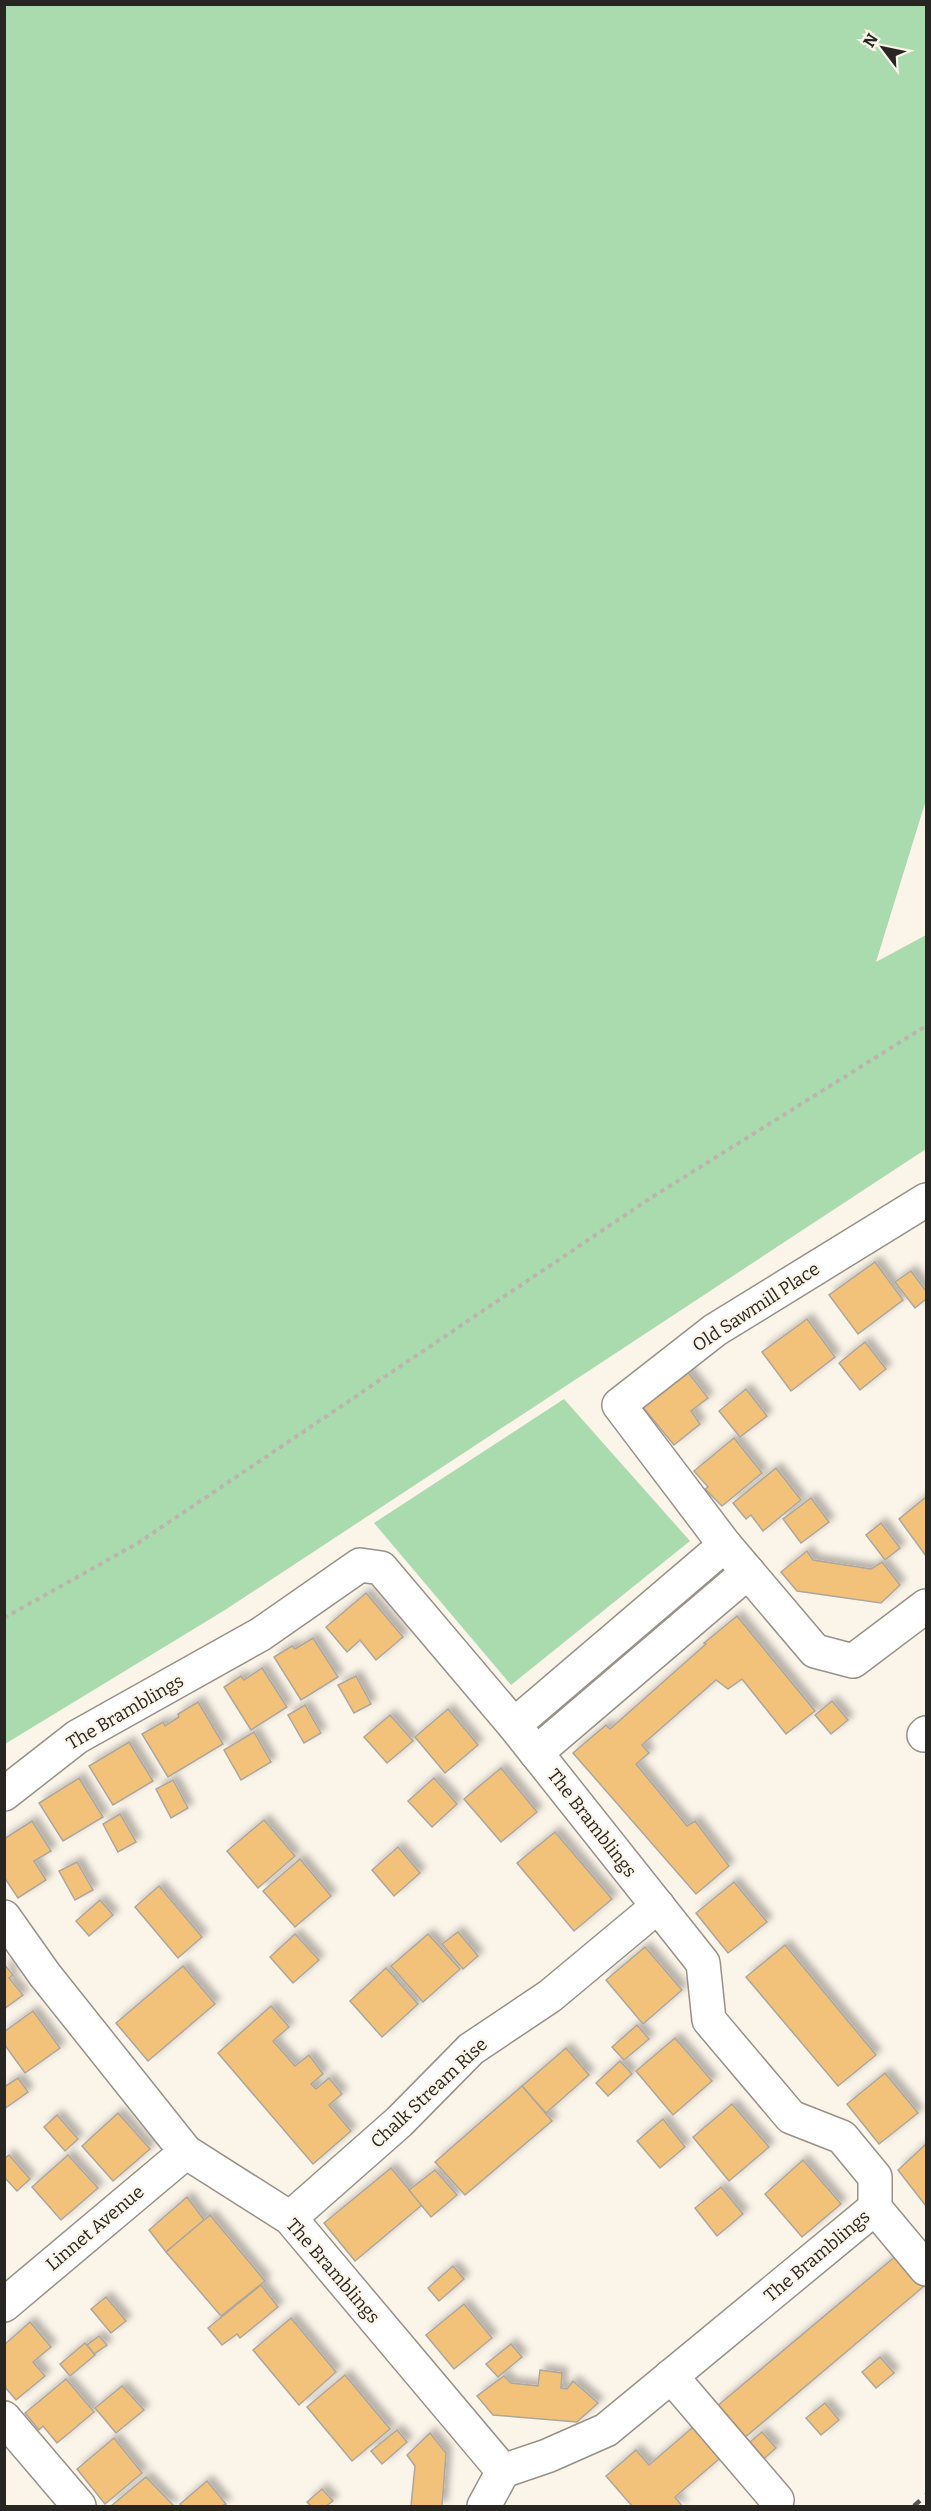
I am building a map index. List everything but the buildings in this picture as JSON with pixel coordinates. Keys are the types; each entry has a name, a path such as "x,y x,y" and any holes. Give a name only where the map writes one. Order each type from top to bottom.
{"street":[{"name":"Old Sawmill Place","path":"927,1200 715,1330 619,1406 725,1545 815,1651 854,1661 927,1606"},
{"path":"514,1725 725,1545"},
{"name":"The Bramblings","path":"4,1794 77,1737 261,1634 360,1565 381,1568 514,1725 703,1963 709,2020 791,2117 842,2137 875,2177 875,2208 606,2430 547,2456 503,2471 290,2218 186,2152 45,1975 4,1917"},
{"path":"536,1753 748,1572"},
{"name":"Chalk Stream Rise","path":"290,2218 399,2122 471,2049 550,1996 658,1906"},
{"name":"Linnet Avenue","path":"4,2305 186,2152"},
{"path":"875,2208 927,2269"},
{"path":"671,2376 777,2500"},
{"path":"4,2418 79,2506"},
{"path":"484,2506 503,2471"}],"path":[{"path":"4,1618 138,1543 649,1199 927,1026"}],"green space":[{"path":"5,4 926,5 926,800 876,962 926,935 926,1149 225,1610 5,1744"},
{"path":"564,1399 690,1541 511,1685 374,1523"}],"railway":[{"path":"914,2506 926,2495"}]}
